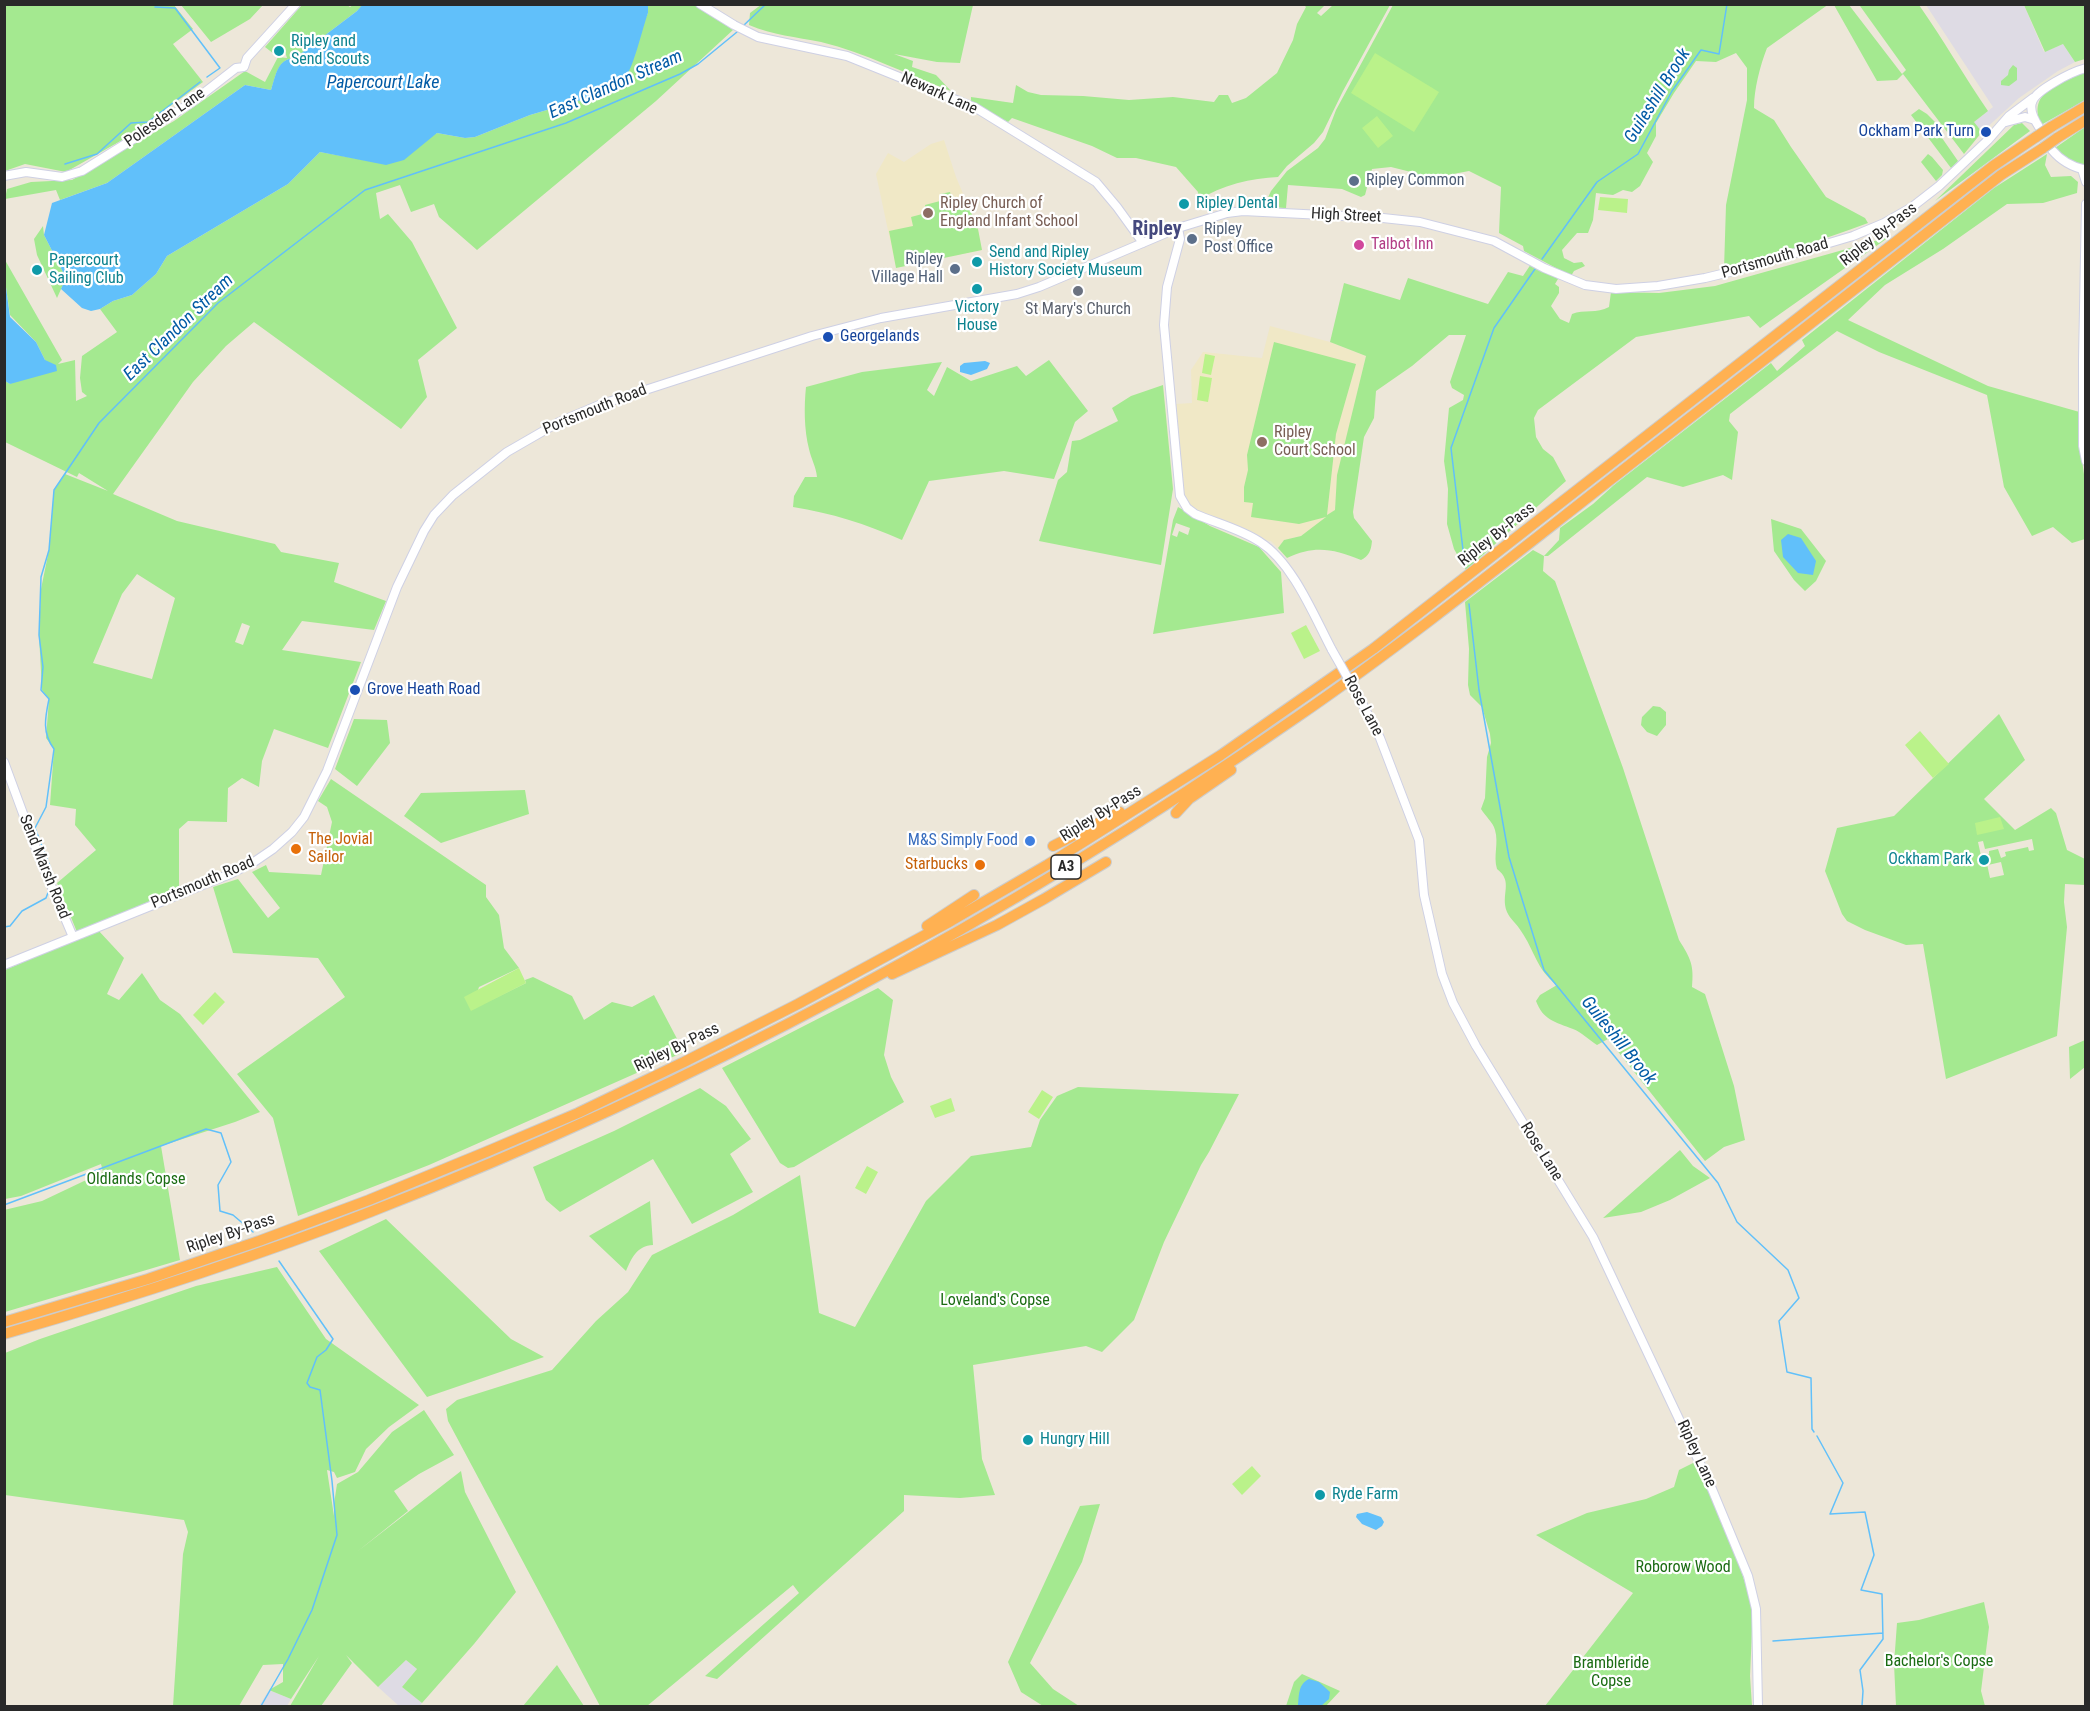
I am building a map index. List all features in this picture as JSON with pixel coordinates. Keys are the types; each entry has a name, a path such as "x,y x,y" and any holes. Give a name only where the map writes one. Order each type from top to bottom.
{"highway":[{"name":"Ripley By-Pass","path":"4,1322 148,1279 292,1229 380,1196 578,1113 798,1004 951,921 1047,865 1221,755 1373,649 1993,166 2037,128 2051,127 2085,106"},
{"name":"Ripley By-Pass","path":"4,1334 154,1289 375,1210 583,1123 802,1016 958,931 1143,819 1299,716 1418,630 2001,175 2048,149 2057,138 2085,120"},
{"path":"1176,813 1189,799 1252,755 1299,716"},
{"path":"1053,846 1111,817 1221,755"},
{"path":"802,1016 987,930 1044,900 1106,862"},
{"path":"798,1004 948,914 974,895"}],"main road":[{"name":"Polesden Lane","path":"4,176 26,172 62,177 82,171 191,103 236,68 244,67 247,58 296,4"},
{"name":"Newark Lane","path":"700,4 745,32 773,41 847,57 976,108 1096,182 1143,243"},
{"name":"Portsmouth Road","path":"1544,268 1585,285 1616,289 1651,287 1723,274 1853,236 1884,223 1919,202 1952,174 2036,93 2085,68"},
{"path":"2033,98 2031,107 2037,128"},
{"path":"2005,122 2025,117 2037,128"},
{"path":"2048,149 2065,162 2084,169 2085,182"},
{"path":"2085,204 2083,360 2085,461"},
{"name":"High Street","path":"1143,243 1178,228 1227,213 1251,210 1406,220 1454,229 1494,240 1544,268"},
{"name":"Rose Lane","path":"1178,228 1179,242 1167,287 1164,325 1180,496 1187,508 1195,514 1253,538 1274,553 1288,571 1361,701 1384,747 1419,840 1424,895 1440,965 1453,1003 1476,1047 1581,1216"},
{"name":"Portsmouth Road","path":"4,965 238,871 268,853 295,828 309,808 327,771 397,587 424,531 434,514 453,495 514,446 571,416 664,383 863,322 1017,294 1143,243"},
{"name":"Send Marsh Road","path":"4,762 73,937"},
{"name":"Ripley Lane","path":"1581,1216 1712,1489 1748,1576 1756,1609 1758,1707"}],"shaded area":[{"path":"1926,5 2024,5 2044,52 2063,44 2075,62 2019,98 1982,132 1974,122 1993,107"},
{"name":"Ripley Church of England Infant School","path":"944,140 956,177 978,229 982,250 896,268 876,174 888,153 904,162 931,144"},
{"name":"Ripley Court School","path":"1270,326 1330,342 1366,356 1348,432 1332,518 1301,536 1284,540 1278,548 1271,541 1262,540 1205,518 1184,502 1176,404 1192,403 1191,370 1203,352 1262,358"},
{"path":"406,1660 417,1669 402,1687 422,1703 420,1706 399,1706 378,1687"},
{"path":"269,1690 291,1699 287,1706 259,1706"}],"green space":[{"path":"762,4 973,5 960,63 937,62 894,54 913,61 912,67 936,75 951,91 838,47 749,25 750,13"},
{"path":"1829,4 1767,48 1758,78 1754,108 1774,120 1826,197 1865,218 1868,223 1850,230 1724,269 1726,205 1747,100 1747,68 1736,53 1716,62 1696,61 1656,123 1656,136 1647,153 1653,162 1640,186 1632,192 1623,190 1613,195 1596,193 1593,220 1588,233 1577,233 1562,250 1564,258 1574,263 1582,262 1585,266 1574,271 1571,276 1524,251 1523,246 1499,233 1501,187 1469,171 1448,175 1442,185 1414,176 1415,173 1391,167 1372,169 1365,195 1361,197 1342,189 1288,185 1286,208 1267,207 1265,204 1271,191 1287,171 1318,148 1325,139 1336,110 1393,5"},
{"path":"1862,4 1919,5 1928,18 1988,111 1974,122 1982,132 1964,154 1903,74 1897,80 1877,81 1834,5 1849,5 1902,74 1906,70 1860,6"},
{"path":"4,5 174,5 193,29 173,44 203,82 131,135 66,172 25,164 5,171"},
{"path":"181,5 263,5 250,19 211,42"},
{"path":"302,5 347,5 350,7 363,5 295,58 284,61 278,69 271,90 245,85 107,183 60,200 56,190 5,199 7,189 31,182 72,180 174,121 245,71 265,82 278,57 287,58 284,48 280,46 274,54 265,47"},
{"path":"648,5 696,5 733,30 656,101 477,250 439,217 434,204 411,212 400,185 376,193 380,219 388,214 412,242 457,328 418,360 427,397 401,429 254,322 226,346 193,382 113,494 177,521 275,544 281,552 339,563 334,582 386,601 374,630 302,621 282,650 361,662 328,748 274,729 262,761 259,787 242,778 228,788 227,822 188,821 179,829 179,889 77,932 57,883 96,850 75,825 76,809 50,805 54,749 46,738 49,699 42,690 39,635 41,589 49,550 54,490 65,474 108,491 79,473 77,477 5,442 5,381 10,384 45,360 36,342 10,315 5,280 5,260 62,360 58,364 75,360 76,401 87,396 82,392 80,378 82,356 117,332 100,309 113,301 132,295 156,274 167,256 288,184 320,152 386,164 437,133 465,138 475,137 530,115 598,95 612,88 648,13","holes":["137,574 175,598 152,679 93,663 122,594","242,623 250,626 243,645 235,642"]},
{"path":"1304,5 1325,5 1317,13 1321,16 1333,5 1390,5 1323,132 1278,177 1237,183 1199,200 1198,192 1176,167 1136,158 1117,158 1092,146 1012,118 1008,122 971,102 971,97 1013,103 1016,85 1028,92 1041,95 1129,100 1173,97 1214,102 1219,95 1228,95 1232,103 1246,98 1277,73 1293,40 1297,24 1306,7"},
{"path":"2024,5 2085,5 2085,59 2075,62 2063,44 2045,52"},
{"path":"1375,53 1439,92 1414,132 1351,93"},
{"path":"2013,65 2017,68 2017,80 2009,86 2001,85 2001,81 2008,75"},
{"path":"2085,72 2085,100 2041,125 2038,104 2042,96 2056,85"},
{"path":"1919,109 1935,122 1933,125 1958,161 1951,168 1911,115"},
{"path":"1377,116 1393,136 1378,148 1362,128"},
{"path":"2022,123 2030,131 1935,201 2014,125"},
{"path":"2085,127 2085,166 2068,160 2055,148"},
{"path":"1928,154 1943,170 1942,175 1936,181 1921,162"},
{"path":"2047,154 2045,165 2051,177 2071,176 2078,182 2077,193 2043,203 2007,204 1943,249 1885,285 1848,320 1988,386 2083,413 2080,447 2085,481 2085,539 2072,543 2053,527 2032,536 2004,487 1987,395 1879,352 1837,331 1730,414 1729,421 1738,432 1732,480 1723,475 1683,487 1647,477 1548,556 1544,556 1559,540 1560,528 1771,363 1777,371 1805,346 1802,340 1994,188"},
{"path":"950,192 953,201 965,198 978,229 982,250 896,268 889,231 913,226 911,217 926,213 925,205 940,201 940,194"},
{"path":"1600,197 1628,199 1627,213 1598,210"},
{"path":"43,226 44,235 66,278 57,298 37,255 34,239"},
{"path":"1889,237 1760,328 1749,316 1636,337 1538,410 1534,418 1536,437 1543,449 1553,457 1566,481 1466,570 1454,549 1447,524 1448,489 1444,461 1449,408 1463,400 1464,395 1452,388 1450,382 1466,335 1449,335 1412,366 1376,391 1374,418 1364,437 1353,512 1354,518 1372,541 1369,553 1364,558 1361,560 1333,551 1315,550 1287,558 1278,548 1284,540 1301,536 1326,517 1299,524 1251,517 1253,503 1244,502 1244,487 1248,470 1247,455 1274,342 1356,364 1336,434 1327,515 1335,510 1337,475 1366,356 1330,342 1344,283 1400,300 1408,278 1488,304 1508,272 1523,276 1531,264 1558,279 1555,284 1559,287 1559,293 1551,306 1560,319 1569,323 1572,314 1609,307 1611,292 1659,293 1715,286"},
{"path":"1205,354 1215,356 1211,375 1202,373"},
{"path":"1049,360 1088,411 1075,422 1054,479 1004,471 929,481 902,540 848,520 793,507 794,496 805,477 817,477 806,434 806,387 862,372 942,362 927,390 934,396 947,367 971,381 1017,366 1026,376"},
{"path":"1200,376 1212,378 1208,402 1197,400"},
{"path":"1163,385 1173,489 1161,565 1039,541 1058,480 1067,472 1072,441 1080,440 1118,421 1112,408 1131,396"},
{"path":"1178,507 1210,526 1259,547 1281,572 1284,613 1153,634 1173,520","holes":["1176,523 1190,528 1188,535 1179,531 1177,537 1172,535"]},
{"path":"1771,519 1801,529 1826,561 1816,581 1805,591 1794,580 1774,551"},
{"path":"1533,550 1544,556 1543,571 1555,581 1623,768 1679,940 1691,962 1692,987 1705,994 1734,1086 1745,1140 1724,1147 1705,1161 1608,1039 1597,1045 1576,1030 1550,1020 1542,1012 1536,1001 1540,995 1557,985 1544,973 1526,938 1508,915 1505,906 1506,884 1497,869 1495,830 1481,809 1485,798 1487,757 1491,743 1482,707 1470,695 1468,685 1469,649 1465,602"},
{"path":"1306,625 1320,651 1304,659 1291,633"},
{"path":"1653,706 1660,707 1666,712 1666,725 1657,736 1647,732 1641,725 1642,717"},
{"path":"1999,714 2025,760 1984,799 2015,830 2051,808 2056,813 2067,850 2085,859 2085,885 2065,884 2064,902 2067,927 2057,1036 1946,1079 1923,944 1906,945 1847,921 1825,871 1837,828 1894,816","holes":["2032,839 2034,850 2029,851 2028,847 2005,852 2006,856 2001,858 1998,849 1989,851 1986,855 1988,865 2001,862 2004,875 1990,878 1987,864 1983,865 1978,842 1983,841 1985,849"]},
{"path":"354,719 387,720 390,743 357,786 335,769"},
{"path":"1920,731 1949,764 1933,778 1905,745"},
{"path":"331,779 486,885 486,897 499,915 504,948 519,968 479,987 471,1010 526,983 525,980 533,977 572,996 584,1020 612,1002 632,1007 654,995 684,1052 429,1165 298,1216 273,1118 237,1074 345,997 318,958 233,953 213,887 238,879 268,918 280,908 252,872 266,865 269,872 321,875 332,822 327,807 318,801"},
{"path":"525,790 529,814 441,843 404,816 421,793"},
{"path":"2000,817 2004,829 1977,835 1975,823"},
{"name":"Oldlands Copse","path":"98,930 124,958 107,994 119,1000 142,973 160,1000 180,1014 260,1112 161,1146 180,1260 5,1312 4,1210 42,1201 103,1172 101,1164 21,1196 5,1199 5,970"},
{"path":"519,968 526,983 471,1011 464,997"},
{"path":"878,988 893,1000 884,1055 891,1077 904,1102 794,1167 788,1168 780,1163 722,1068"},
{"path":"215,992 225,1002 203,1025 193,1015"},
{"path":"2085,1040 2085,1067 2070,1079 2069,1047"},
{"name":"Loveland's Copse","path":"1078,1087 1239,1094 1201,1165 1164,1242 1134,1320 1102,1352 1086,1346 973,1365 982,1459 995,1495 960,1498 904,1495 904,1511 717,1679 705,1676 799,1593 793,1585 647,1706 600,1706 448,1421 446,1409 457,1400 552,1370 596,1321 628,1292 652,1255 733,1215 800,1175 819,1313 855,1327 926,1201 971,1156 1031,1147 1040,1120 1057,1096"},
{"path":"700,1088 726,1106 751,1139 730,1154 753,1192 692,1224 653,1159 560,1212 546,1200 533,1167 614,1131"},
{"path":"1042,1090 1053,1097 1039,1119 1028,1112"},
{"path":"951,1098 955,1111 935,1118 930,1106"},
{"path":"1680,1150 1693,1166 1710,1178 1670,1200 1641,1212 1603,1218"},
{"path":"867,1166 878,1172 866,1194 855,1188"},
{"path":"650,1201 653,1245 639,1250 626,1271 589,1236"},
{"path":"386,1219 511,1339 544,1357 427,1397 319,1251"},
{"path":"277,1267 326,1339 419,1405 389,1427 366,1449 355,1472 337,1478 334,1472 327,1470 334,1516 337,1484 358,1472 392,1432 424,1410 454,1455 394,1491 408,1511 358,1551 461,1471 465,1492 516,1592 422,1703 402,1687 417,1669 406,1660 378,1687 346,1655 352,1663 321,1706 290,1706 319,1656 291,1699 269,1690 283,1682 283,1664 263,1665 239,1706 173,1706 183,1554 188,1532 184,1520 5,1495 5,1353 196,1286"},
{"path":"1695,1462 1731,1539 1753,1608 1750,1676 1752,1706 1545,1706 1633,1593 1536,1535 1587,1513 1646,1499 1674,1487 1679,1470"},
{"path":"1252,1466 1261,1476 1242,1495 1232,1484"},
{"path":"1100,1504 1082,1562 1030,1663 1053,1689 1079,1706 1043,1706 1021,1692 1008,1662 1080,1506"},
{"name":"Bachelor's Copse","path":"1984,1602 1989,1627 1981,1691 1985,1706 1896,1706 1894,1664 1897,1623 1919,1620"},
{"path":"557,1665 584,1706 523,1706"},
{"path":"1302,1674 1340,1691 1326,1706 1286,1706 1294,1682"}],"water":[{"name":"Papercourt Lake","path":"363,4 648,4 648,13 628,73 618,83 598,95 530,115 475,137 465,138 437,133 404,160 386,165 320,152 288,184 167,256 156,274 132,295 91,311 82,308 61,289 66,278 44,235 52,203 107,183 245,85 271,90 276,74 284,61 295,58"},
{"path":"5,280 10,317 36,342 45,360 56,365 57,371 10,384 5,381"},
{"path":"985,361 990,363 987,369 971,375 960,372 960,366 964,363"},
{"path":"1788,534 1801,538 1816,561 1813,575 1798,573 1783,557 1781,540"},
{"path":"1367,1512 1381,1517 1384,1522 1382,1526 1376,1530 1362,1524 1356,1517 1357,1514"},
{"path":"1309,1679 1319,1682 1330,1692 1329,1699 1321,1706 1298,1706 1301,1687"}],"waterway":[{"name":"East Clandon Stream","path":"743,26 766,4"},
{"name":"Guileshill Brook","path":"1542,259 1597,182 1638,154 1672,91 1701,50 1719,54 1727,4"},
{"path":"155,7 175,8 220,68 207,77"},
{"name":"East Clandon Stream","path":"51,876 51,869 35,828 46,807 54,749 46,731 49,699 41,690 43,667 39,635 41,577 49,550 54,490 99,423 218,303 365,190 566,123 680,74 698,64 737,32"},
{"path":"65,164 97,154 131,123 148,122 200,82"},
{"name":"Guileshill Brook","path":"1465,567 1451,448 1494,328 1535,269"},
{"name":"Guileshill Brook","path":"1469,604 1479,690 1509,857 1544,970 1718,1183 1737,1222 1788,1270 1799,1298 1779,1321 1787,1372 1811,1378 1812,1429 1814,1432"},
{"name":"East Clandon Stream","path":"4,927 10,926 22,911 46,898 49,890"},
{"name":"East Clandon Stream","path":"4,1205 206,1129 221,1133 231,1162 218,1185 220,1211 233,1215 253,1232"},
{"name":"East Clandon Stream","path":"261,1706 312,1610 337,1535 320,1390 310,1387 307,1383 317,1357 326,1350 333,1339 279,1261"},
{"name":"Guileshill Brook","path":"1817,1436 1843,1483 1830,1514 1865,1512 1874,1555 1861,1590 1882,1594 1883,1639 1860,1670 1863,1691 1862,1706"},
{"path":"1773,1641 1883,1633"}],"place":[{"name":"Ripley and Send Scouts","path":"279,51"},
{"name":"Ockham Park Turn","path":"1986,132"},
{"name":"Ripley Common","path":"1354,181"},
{"name":"Ripley Dental","path":"1184,204"},
{"name":"Ripley Church of England Infant School","path":"928,213"},
{"name":"Ripley Post Office","path":"1192,239"},
{"name":"Talbot Inn","path":"1359,245"},
{"name":"Send and Ripley History Society Museum","path":"977,262"},
{"name":"Ripley Village Hall","path":"955,269"},
{"name":"Papercourt Sailing Club","path":"37,270"},
{"name":"Victory House","path":"977,289"},
{"name":"St Mary's Church","path":"1078,291"},
{"name":"Georgelands","path":"828,337"},
{"name":"Ripley Court School","path":"1262,442"},
{"name":"Grove Heath Road","path":"355,690"},
{"name":"M&S Simply Food","path":"1030,841"},
{"name":"The Jovial Sailor","path":"296,849"},
{"name":"Ockham Park","path":"1984,860"},
{"name":"Starbucks","path":"980,865"},
{"name":"Hungry Hill","path":"1028,1440"},
{"name":"Ryde Farm","path":"1320,1495"}],"district":[{"name":"Ripley","path":"1157,230"}],"park label":[{"name":"Roborow Wood","path":"1683,1568"},
{"name":"Brambleride Copse","path":"1611,1673"}]}
